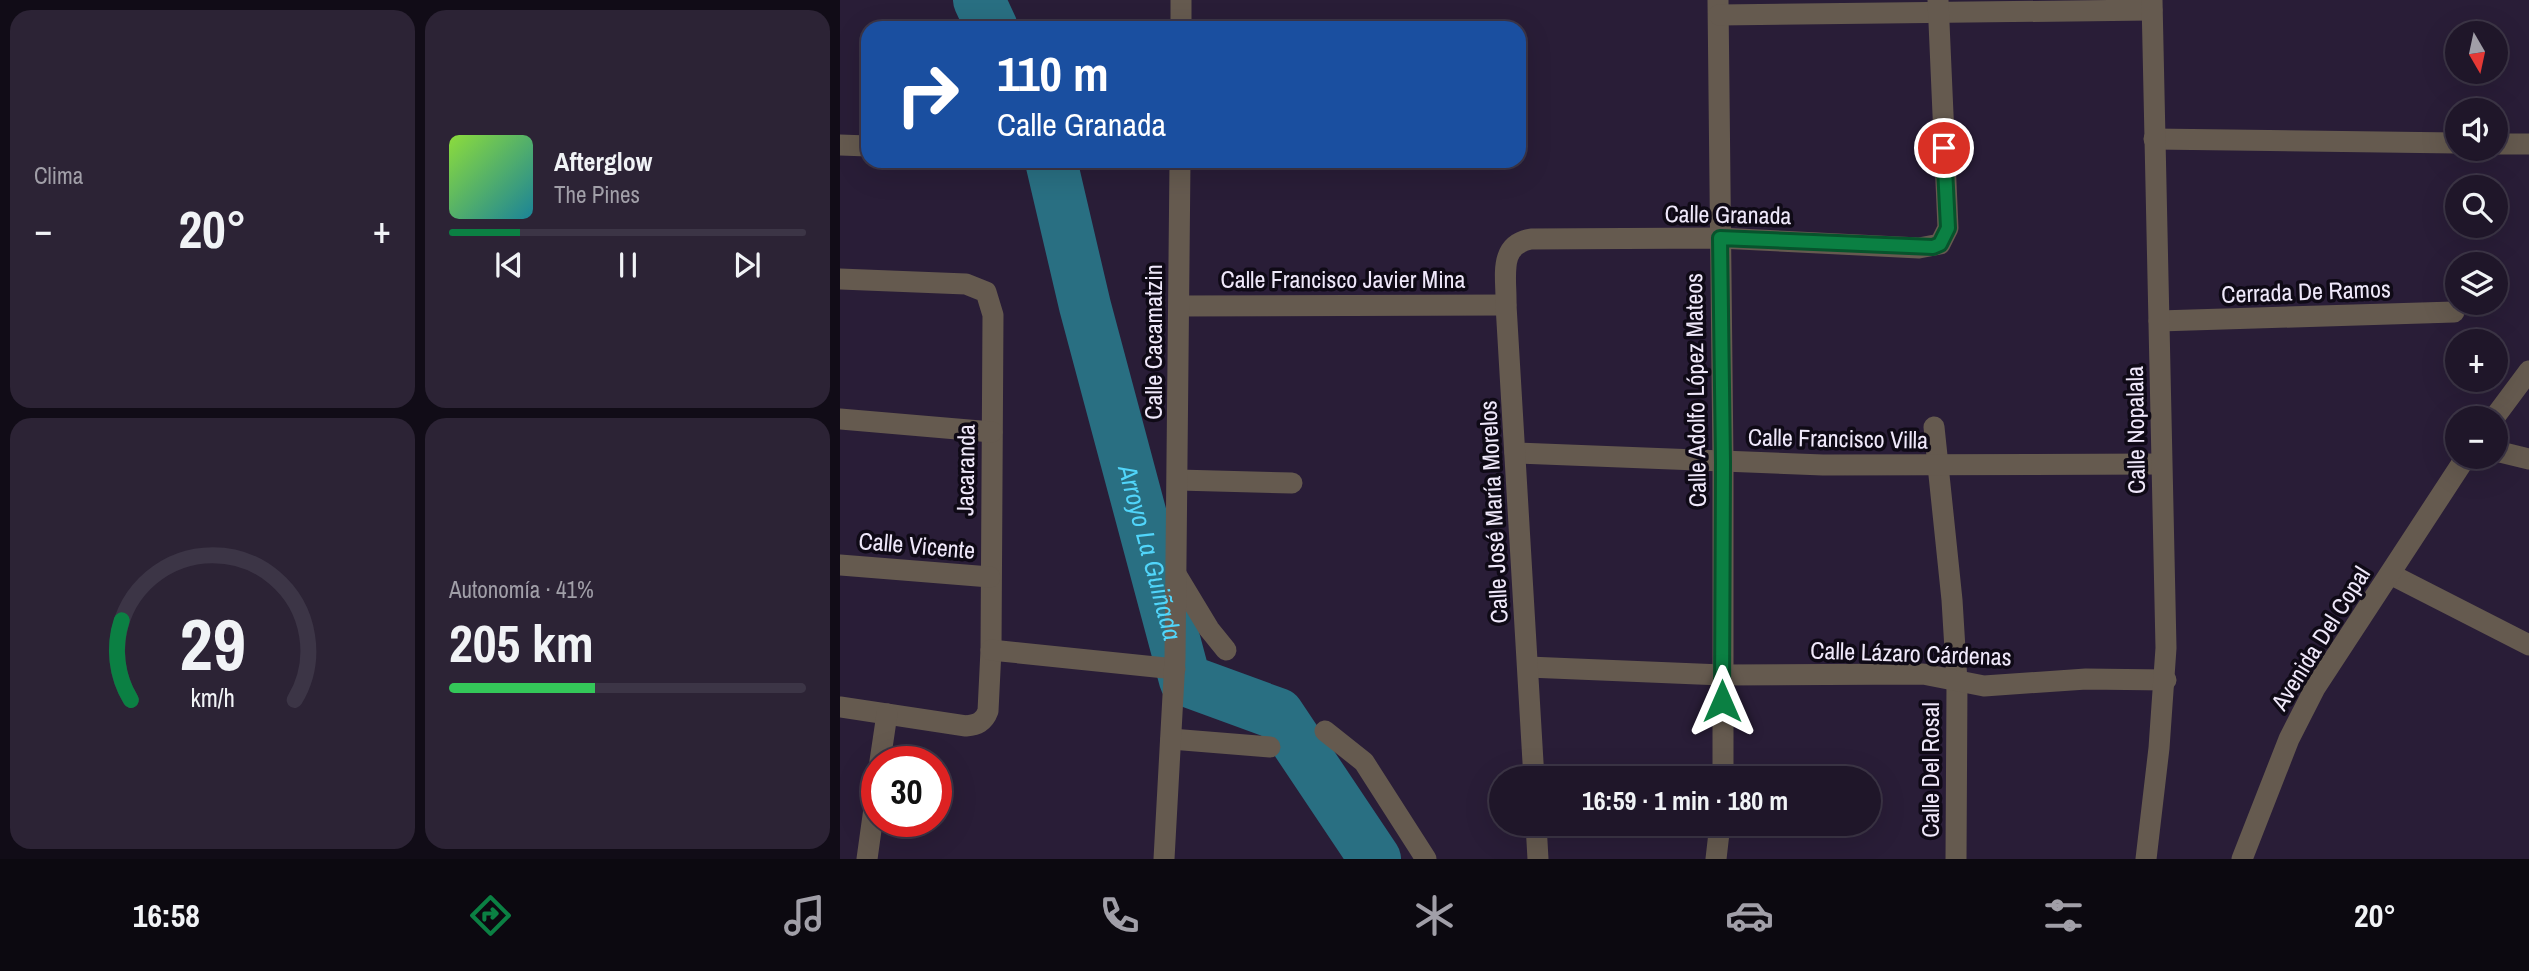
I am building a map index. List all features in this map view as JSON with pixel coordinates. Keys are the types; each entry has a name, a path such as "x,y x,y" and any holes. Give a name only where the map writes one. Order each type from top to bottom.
{"street":[{"path":"1181,0 1181,21"},
{"path":"1718,8 2152,5"},
{"name":"Calle Nopalala","path":"2146,859 2166,680 2152,5"},
{"name":"Calle Granada","path":"1515,244 1531,239 1720,238 1919,248 1940,244 1948,228 1939,7"},
{"name":"Calle Adolfo López Mateos","path":"1718,8 1723,766"},
{"path":"2154,139 2445,143"},
{"path":"2508,144 2529,144"},
{"path":"840,145 861,146"},
{"name":"Calle Cacamatzin","path":"1164,859 1175,664 1180,168"},
{"name":"Calle José María Morelos","path":"1515,244 1508,251 1506,305 1533,766"},
{"name":"Jacaranda","path":"840,279 966,284 986,292 993,315 991,650 988,711 980,722 966,726 887,714"},
{"name":"Calle Francisco Javier Mina","path":"1180,306 1506,305"},
{"name":"Cerrada De Ramos","path":"2159,321 2445,312"},
{"path":"2503,406 2529,371"},
{"path":"840,419 992,432"},
{"name":"Calle Del Rosal","path":"1934,427 1952,600 1957,681 1956,859"},
{"name":"Calle Francisco Villa","path":"1515,453 1723,462 1938,466 2161,464"},
{"path":"2508,454 2529,459"},
{"name":"Avenida Del Copal","path":"2242,859 2289,739 2305,708 2341,646 2458,469"},
{"path":"1178,480 1292,483"},
{"name":"Calle Vicente","path":"840,565 990,577"},
{"path":"2390,574 2529,645"},
{"path":"1176,583 1226,650"},
{"path":"991,650 1175,664"},
{"name":"Calle Lázaro Cárdenas","path":"1528,667 1722,675 1923,674 1984,686 2086,678 2166,680"},
{"path":"840,707 887,714 882,746"},
{"path":"1325,731 1364,762 1426,859"},
{"path":"1171,739 1270,747"},
{"path":"1537,836 1538,859"},
{"path":"1716,859 1719,836"},
{"path":"867,859 870,837"}],"waterway":[{"name":"Arroyo La Guiñada","path":"979,0 989,21"},
{"name":"Arroyo La Guiñada","path":"1053,168 1085,306 1185,680 1278,714 1375,859"}],"route":[{"path":"1722,701 1720,238 1933,247 1940,244 1948,228 1944,148"}]}
